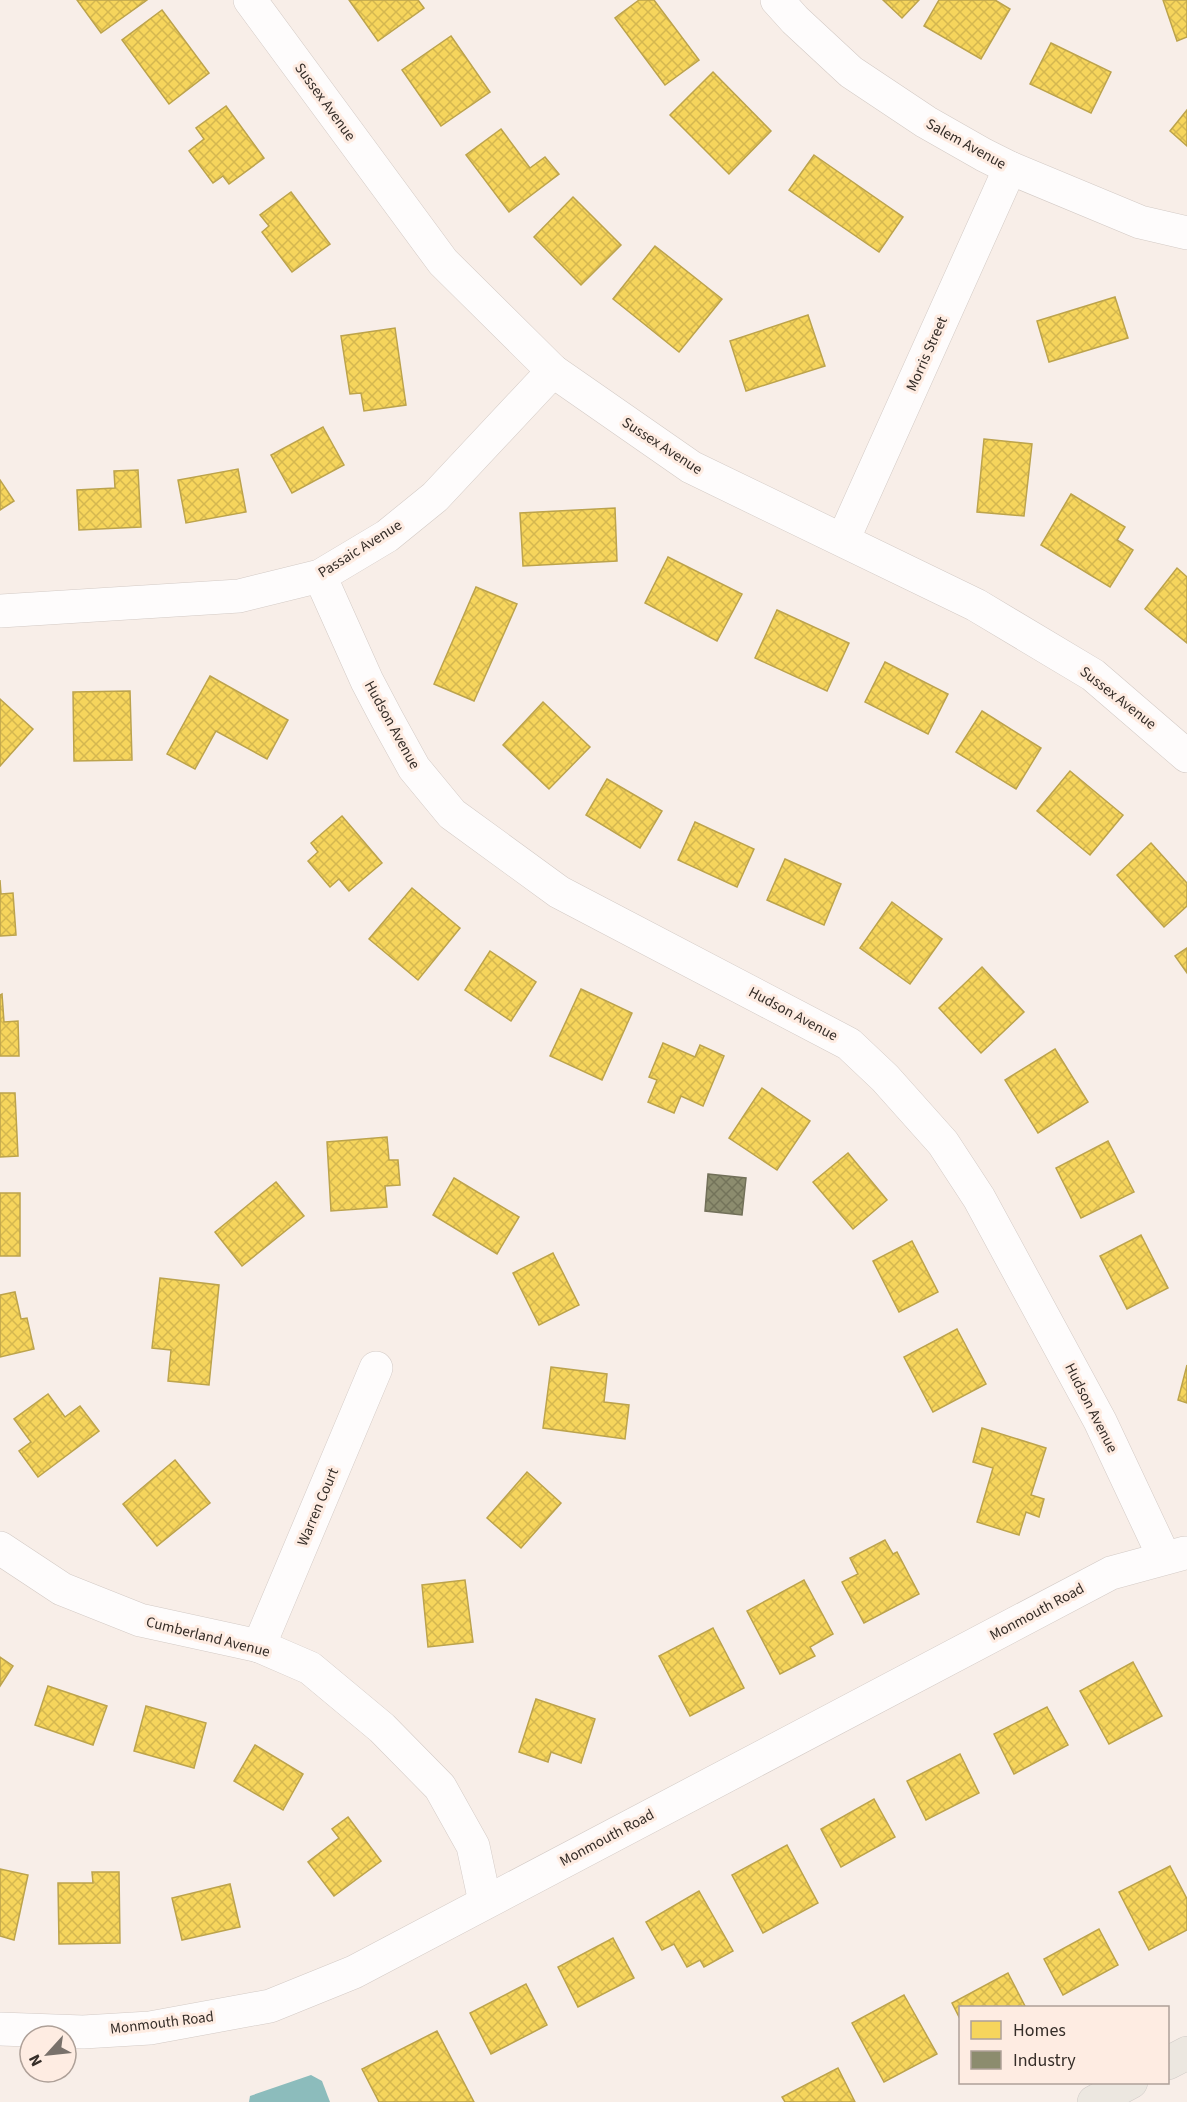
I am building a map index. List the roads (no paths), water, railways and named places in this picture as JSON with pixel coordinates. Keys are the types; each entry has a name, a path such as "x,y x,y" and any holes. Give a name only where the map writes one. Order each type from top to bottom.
{"main road":[{"path":"1169,2062 1187,2053"},
{"path":"1094,2102 1127,2084"}],"street":[{"name":"Sussex Avenue","path":"250,0 443,262 553,371 691,467 976,605 1093,675 1177,745 1187,756"},
{"name":"Salem Avenue","path":"777,0 851,72 926,122 1011,168 1140,222 1187,233"},
{"name":"Morris Street","path":"843,540 1011,168"},
{"name":"Passaic Avenue","path":"0,611 239,596 320,576 387,536 435,497 553,371"},
{"name":"Hudson Avenue","path":"320,576 367,681 414,768 452,814 559,892 849,1044 885,1078 943,1143 979,1198 1100,1421 1176,1555"},
{"name":"Warren Court","path":"259,1646 376,1368"},
{"name":"Cumberland Avenue","path":"0,1548 62,1589 140,1620 259,1646 310,1668 382,1728 440,1787 473,1846 485,1902"},
{"name":"Monmouth Road","path":"0,2029 82,2032 150,2028 270,2006 354,1972 1111,1573 1176,1555"}],"water":[{"path":"311,2075 322,2081 330,2102 249,2102 250,2096"}]}
